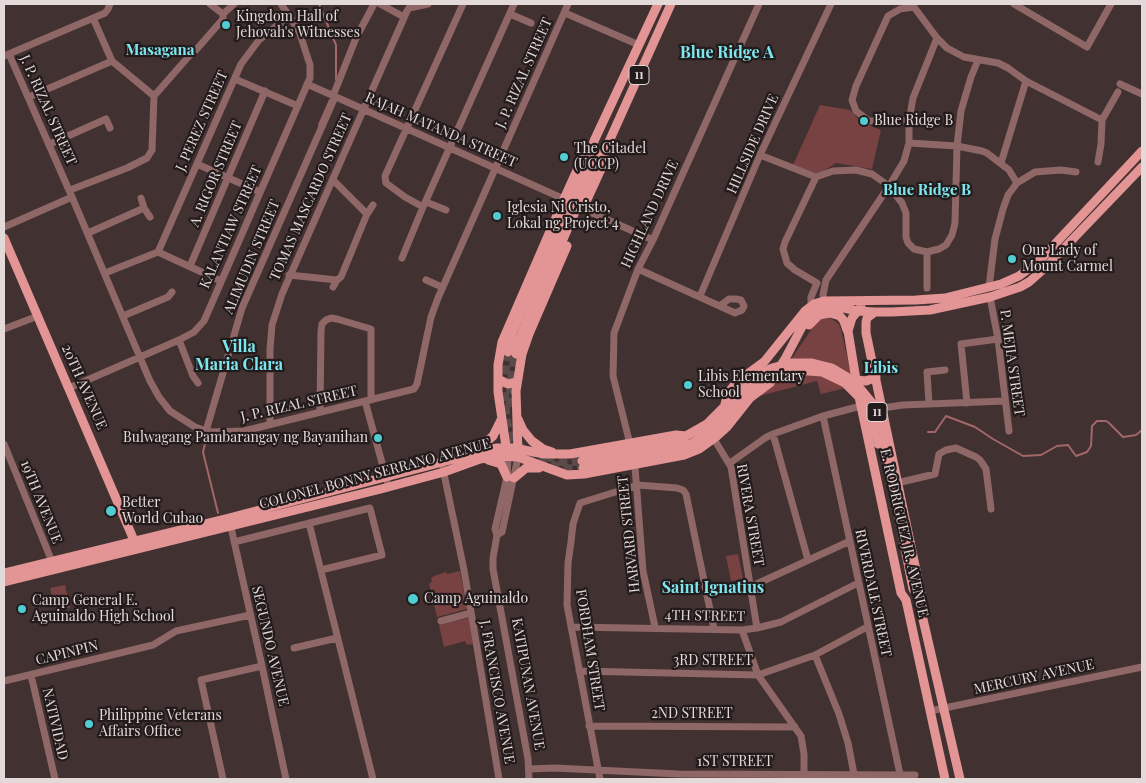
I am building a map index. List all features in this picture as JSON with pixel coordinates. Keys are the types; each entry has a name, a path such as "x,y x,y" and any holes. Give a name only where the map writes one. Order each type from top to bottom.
{"main road":[{"name":"KATIPUNAN AVENUE","path":"658,4 594,141 588,161 514,331 512,353 596,164 607,146 671,4"},
{"name":"KATIPUNAN AVENUE","path":"507,452 498,390 500,352 506,333 564,199 582,159 594,141"},
{"name":"KATIPUNAN AVENUE","path":"518,453 515,410 516,386 527,338 602,167 607,146"},
{"name":"COLONEL BONNY SERRANO AVENUE","path":"729,405 707,424 686,436 671,442 582,464 676,450 691,444 713,430 729,405 728,393 738,381 767,360 811,306 824,301 945,298 988,287 1019,276 1034,265 1142,151"},
{"name":"COLONEL BONNY SERRANO AVENUE","path":"518,453 548,469 567,475 679,456 699,449 727,427 750,398 770,382 785,359 804,323 815,310 831,305 857,311 875,312 930,310 990,297 1016,289 1029,282 1046,267 1142,168"},
{"name":"20TH AVENUE","path":"4,238 135,545"},
{"path":"848,331 852,318 857,311 871,301"},
{"name":"E. RODRIGUEZ JR. AVENUE","path":"875,312 867,318 865,328 921,594 919,602 960,779"},
{"path":"785,359 814,319 819,315 830,313 840,316 848,331"},
{"name":"E. RODRIGUEZ JR. AVENUE","path":"848,331 858,394 873,465 901,593 908,593 930,711 946,779"},
{"name":"11","path":"729,405 761,380 777,373 795,370 810,370 829,375 844,383 858,395 868,410 874,426 908,593 919,602"},
{"path":"856,380 866,381 876,377"},
{"path":"498,379 516,386"},
{"path":"498,390 516,386"},
{"path":"515,410 523,430 534,443 546,450 570,454"},
{"path":"469,454 492,438 499,427 502,417"},
{"name":"COLONEL BONNY SERRANO AVENUE","path":"229,522 385,476 469,454 507,452 570,454 676,434 686,436"},
{"name":"COLONEL BONNY SERRANO AVENUE","path":"4,573 54,565 229,522 388,487 507,452"},
{"path":"483,459 502,464 511,478 526,468 548,469"},
{"path":"873,465 892,461"},
{"name":"COLONEL BONNY SERRANO AVENUE","path":"4,582 54,565"}],"street":[{"path":"6,55 104,13 110,4"},
{"path":"210,4 223,14"},
{"path":"4,227 127,168 150,154 152,150 154,96 223,19 223,14 234,4"},
{"name":"KALANTIAW STREET","path":"69,388 179,340 200,327 311,74 309,60 299,31 281,4"},
{"name":"ALIMUDIN STREET","path":"206,431 242,308 334,96 356,38 374,4"},
{"path":"380,4 404,17 409,8 428,4"},
{"path":"446,210 405,197 385,180 385,176 461,4"},
{"path":"402,258 514,4"},
{"name":"J. P. RIZAL STREET","path":"6,55 29,97 139,356 159,397 170,411 182,420 206,431 244,430 414,389 417,384 431,317 442,287 568,4"},
{"name":"HIGHLAND DRIVE","path":"630,444 613,376 614,333 638,269 653,240 759,4"},
{"name":"HILLSIDE DRIVE","path":"700,296 760,155 831,4"},
{"path":"1014,4 1087,47 1111,4"},
{"path":"909,121 869,121 856,111 852,100 856,86 888,16 900,9 915,5 937,38 947,48 964,57 998,63 1102,120"},
{"path":"564,12 639,45"},
{"path":"510,14 531,23"},
{"name":"J. PEREZ STREET","path":"158,252 242,64 259,40 290,15"},
{"name":"TOMAS MASCARDO STREET","path":"270,424 269,364 271,334 276,312 289,275 333,180 404,17"},
{"path":"93,18 112,61 154,96"},
{"path":"824,301 823,295 826,280 904,161 909,143 909,121 913,98 937,38"},
{"path":"760,155 816,176 834,171 856,170 872,174 889,186 902,203 906,213 905,230 908,243 914,249 927,252 940,250 952,236 955,223 957,146 963,102 978,60"},
{"path":"29,97 112,61"},
{"path":"234,79 298,106"},
{"path":"1001,163 1026,80"},
{"name":"RAJAH MATANDA STREET","path":"307,84 564,199"},
{"path":"1120,84 1142,94"},
{"name":"A. RIGOR STREET","path":"190,266 265,91"},
{"path":"1098,162 1102,144 1102,120 1118,92"},
{"path":"50,144 106,119 110,128"},
{"path":"909,143 957,146 982,151 1009,170 1017,183"},
{"path":"197,164 260,192"},
{"path":"988,287 995,239 1002,209 1008,195 1017,183 1035,172 1061,170 1076,172"},
{"path":"816,176 784,242 783,250 787,263 817,284"},
{"path":"333,180 367,214"},
{"path":"141,198 144,208 150,217"},
{"path":"333,287 340,277 367,214 373,205"},
{"path":"88,233 144,208"},
{"path":"582,209 653,240"},
{"path":"105,273 158,252 221,281"},
{"path":"927,252 927,288"},
{"path":"638,269 721,305"},
{"path":"289,275 337,280"},
{"path":"426,280 442,287"},
{"path":"811,306 811,297 817,284 826,280"},
{"path":"123,316 168,298 172,292"},
{"name":"P. MEJIA STREET","path":"990,297 998,339 1009,431"},
{"path":"4,329 38,316"},
{"path":"320,412 322,324 326,320 337,318 371,329 368,401 388,487"},
{"path":"967,403 961,344 998,339"},
{"path":"179,340 193,376 198,383"},
{"path":"929,404 927,372 945,370"},
{"path":"846,409 858,394"},
{"path":"882,408 903,405 1005,401"},
{"path":"730,464 773,434 822,416 861,406"},
{"name":"RIVERDALE STREET","path":"822,416 900,774"},
{"path":"773,434 808,560"},
{"name":"RIVERA STREET","path":"714,439 730,464 757,628"},
{"name":"19TH AVENUE","path":"4,444 54,565"},
{"path":"897,483 935,474 938,454 956,448 976,457 986,469 991,509"},
{"name":"KATIPUNAN AVENUE","path":"507,452 511,478"},
{"name":"KATIPUNAN AVENUE","path":"518,453 511,478 502,532 498,535 493,558 493,569 529,779"},
{"name":"J. FRANCISCO AVENUE","path":"442,462 471,613 499,779"},
{"name":"HARVARD STREET","path":"635,467 638,485 643,571 655,627"},
{"name":"FORDHAM STREET","path":"600,779 567,605 568,563 574,524 580,502 638,485 682,490 686,494 714,629"},
{"path":"234,542 370,508 382,551 380,556 321,570"},
{"name":"SEGUNDO AVENUE","path":"229,522 286,779"},
{"path":"309,524 373,779"},
{"path":"750,587 850,541"},
{"name":"4TH STREET","path":"571,626 742,630 757,628 782,622 858,583"},
{"path":"441,620 471,613"},
{"name":"CAPINPIN","path":"4,681 153,646 176,631 250,615"},
{"name":"3RD STREET","path":"579,671 758,674 815,655 867,627"},
{"path":"742,630 758,674 801,736 804,774"},
{"path":"294,648 337,638"},
{"path":"815,655 848,743 854,774"},
{"path":"223,779 201,680 262,666"},
{"name":"MERCURY AVENUE","path":"930,711 1142,667"},
{"name":"NATIVIDAD","path":"31,675 55,779"},
{"name":"2ND STREET","path":"589,726 794,727"},
{"name":"1ST STREET","path":"528,767 678,774 915,775"}],"shaded area":[{"path":"820,105 850,110 861,122 881,130 872,169 836,163 819,174 793,165"},
{"path":"829,318 839,324 854,386 821,394 817,381 755,397 775,383 815,324 822,319"},
{"path":"738,554 743,579 731,581 726,556"},
{"path":"460,571 467,609 437,617 429,584 432,581 431,578 446,572 447,574"},
{"path":"65,585 70,608 56,611 50,588"},
{"path":"469,618 473,644 467,645 465,641 444,647 439,625"}],"waterway":[{"path":"319,4 336,45 336,79"},
{"path":"319,125 330,100"},
{"path":"928,432 935,432 946,416 975,427 1023,456 1041,455 1057,446 1068,445 1076,456 1087,452 1091,446 1092,426 1097,421 1106,421 1123,437 1136,435 1142,430"},
{"path":"207,436 203,452 218,513"}],"tunnel":[{"path":"508,352 504,379 505,407 507,424 513,440 524,451 552,465 566,469 583,468"},
{"path":"510,407 511,381 516,354"},
{"path":"546,456 564,462 582,461"}],"place":[{"name":"Kingdom Hall of Jehovah's Witnesses","path":"226,25"},
{"name":"Blue Ridge B","path":"864,121"},
{"name":"The Citadel (UCCP)","path":"564,157"},
{"name":"Iglesia Ni Cristo, Lokal ng Project 4","path":"497,216"},
{"name":"Our Lady of Mount Carmel","path":"1012,259"},
{"name":"Libis Elementary School","path":"688,385"},
{"name":"Bulwagang Pambarangay ng Bayanihan","path":"378,438"},
{"name":"Better World Cubao","path":"111,511"},
{"name":"Camp Aguinaldo","path":"413,599"},
{"name":"Camp General E. Aguinaldo High School","path":"22,609"},
{"name":"Philippine Veterans Affairs Office","path":"89,724"}],"district":[{"name":"Masagana","path":"160,50"},
{"name":"Blue Ridge A","path":"727,53"},
{"name":"Blue Ridge B","path":"927,190"},
{"name":"Villa Maria Clara","path":"239,356"},
{"name":"Libis","path":"881,368"},
{"name":"Saint Ignatius","path":"713,588"}]}
